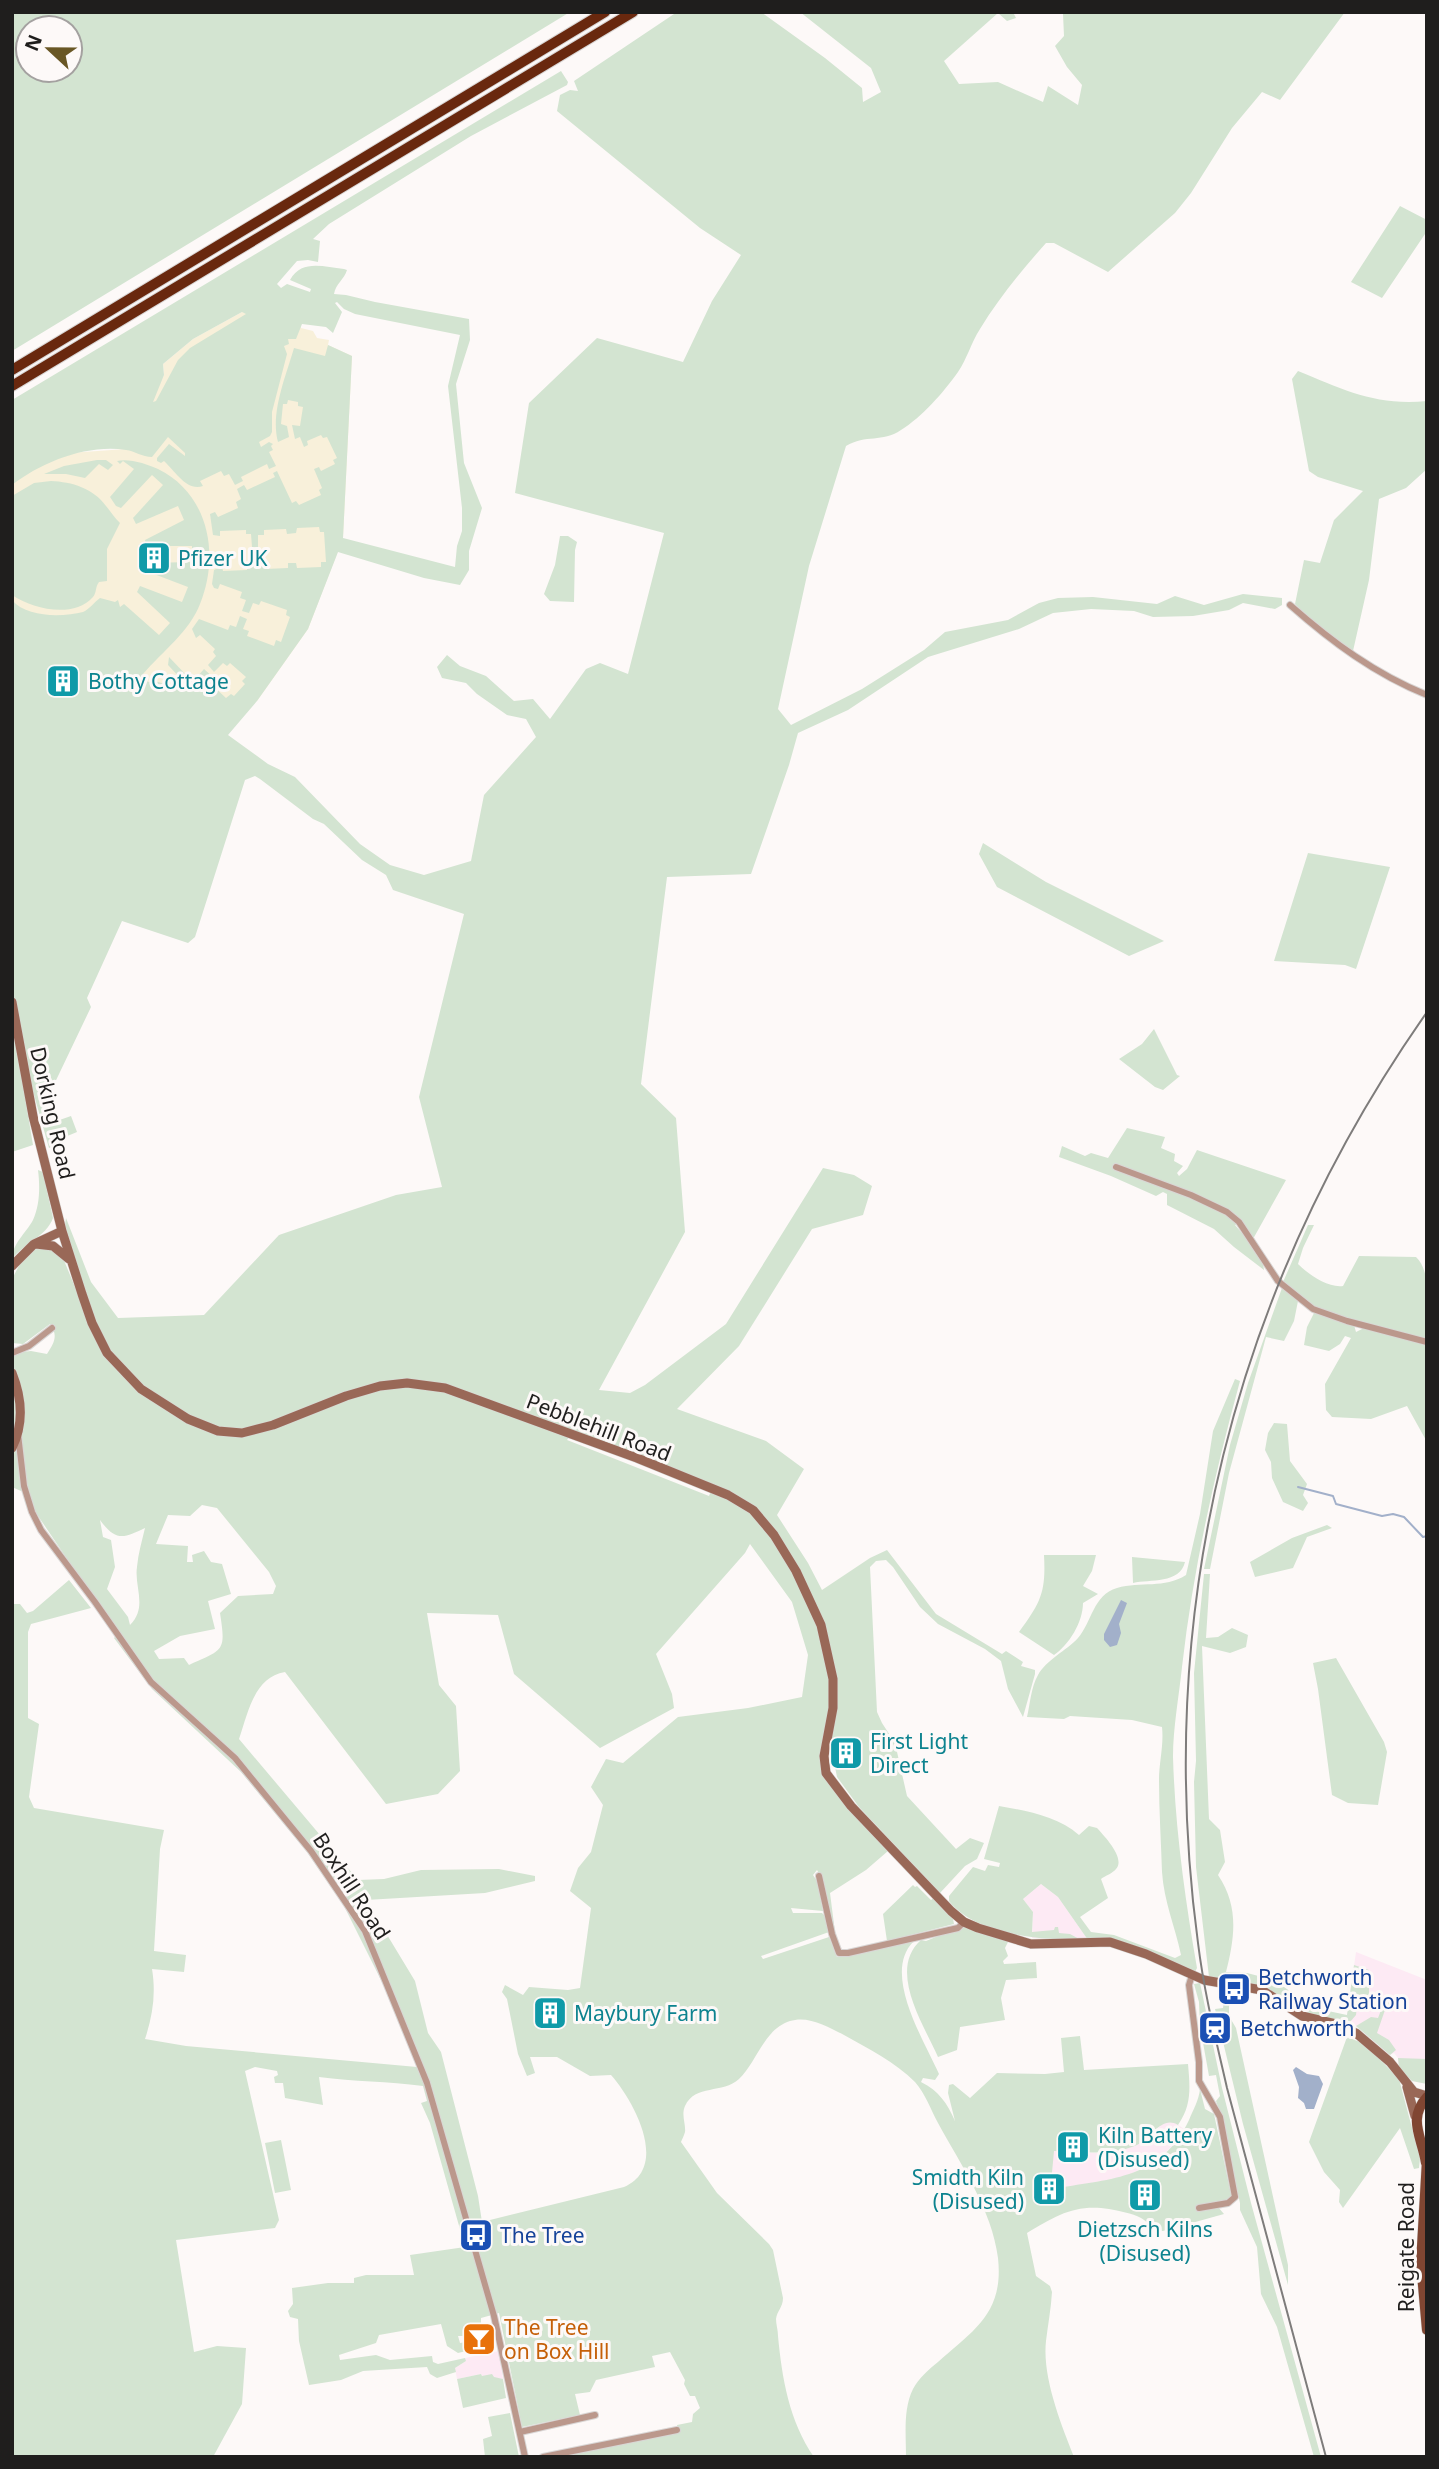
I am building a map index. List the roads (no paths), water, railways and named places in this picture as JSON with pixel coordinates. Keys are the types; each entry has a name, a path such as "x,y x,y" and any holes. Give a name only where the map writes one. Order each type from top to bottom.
{"highway":[{"path":"12,370 605,12"},
{"path":"12,386 633,12"}],"main road":[{"name":"Dorking Road","path":"12,1002 33,1116 62,1231"},
{"path":"12,1266 34,1244 62,1231"},
{"name":"Pebblehill Road","path":"62,1231 99,1339 121,1369 141,1389 188,1419 218,1431 242,1433 273,1425 346,1396 380,1386 407,1383 445,1388 728,1494 753,1510 774,1535 796,1571 821,1625 833,1679 833,1708 824,1756 830,1779 853,1808 925,1885 964,1922"},
{"path":"34,1244 53,1246 71,1261"},
{"path":"12,1373 20,1404 15,1451"},
{"path":"964,1922 1031,1944 1110,1942 1212,1982 1262,1990 1302,2016 1336,2024 1356,2033 1390,2062 1414,2092 1427,2097 1415,2116"},
{"path":"1407,2085 1415,2116"},
{"name":"Reigate Road","path":"1415,2116 1422,2131 1426,2162 1421,2263 1427,2330"}],"street":[{"path":"1290,605 1346,651 1386,677 1427,695"},
{"path":"1116,1167 1191,1195 1227,1212 1238,1222 1278,1281 1313,1309 1427,1342"},
{"path":"12,1353 29,1346 52,1328"},
{"name":"Boxhill Road","path":"15,1451 32,1512 41,1530 150,1682 235,1758 311,1851 365,1931 427,2083 494,2316 525,2457"},
{"path":"819,1876 829,1924 839,1953 958,1927 964,1922"},
{"path":"1192,1975 1189,1985 1198,2044 1199,2081 1220,2117 1235,2197 1228,2203 1199,2208"},
{"path":"520,2432 595,2415"},
{"path":"543,2457 677,2430"}],"water":[{"path":"1121,1600 1127,1603 1119,1624 1121,1633 1117,1645 1110,1647 1104,1640 1104,1634"},
{"path":"1296,2067 1307,2074 1319,2076 1323,2084 1314,2109 1306,2109 1298,2098 1299,2087 1293,2070"}],"waterway":[{"path":"1298,1487 1333,1496 1336,1504 1382,1516 1393,1514 1404,1517 1423,1537 1427,1536"}],"railway":[{"path":"1326,2457 1227,2088 1204,1980 1198,1943 1187,1818 1188,1695 1200,1574 1223,1455 1258,1339 1303,1227 1360,1117 1427,1012"}],"place":[{"name":"Pfizer UK","path":"154,558"},
{"name":"Bothy Cottage","path":"63,681"},
{"name":"First Light Direct","path":"846,1753"},
{"name":"Betchworth Railway Station","path":"1234,1989"},
{"name":"Maybury Farm","path":"550,2013"},
{"name":"Betchworth","path":"1215,2028"},
{"name":"Kiln Battery (Disused)","path":"1073,2147"},
{"name":"Smidth Kiln (Disused)","path":"1049,2189"},
{"name":"Dietzsch Kilns (Disused)","path":"1145,2195"},
{"name":"The Tree","path":"476,2235"},
{"name":"The Tree on Box Hill","path":"479,2339"}]}
